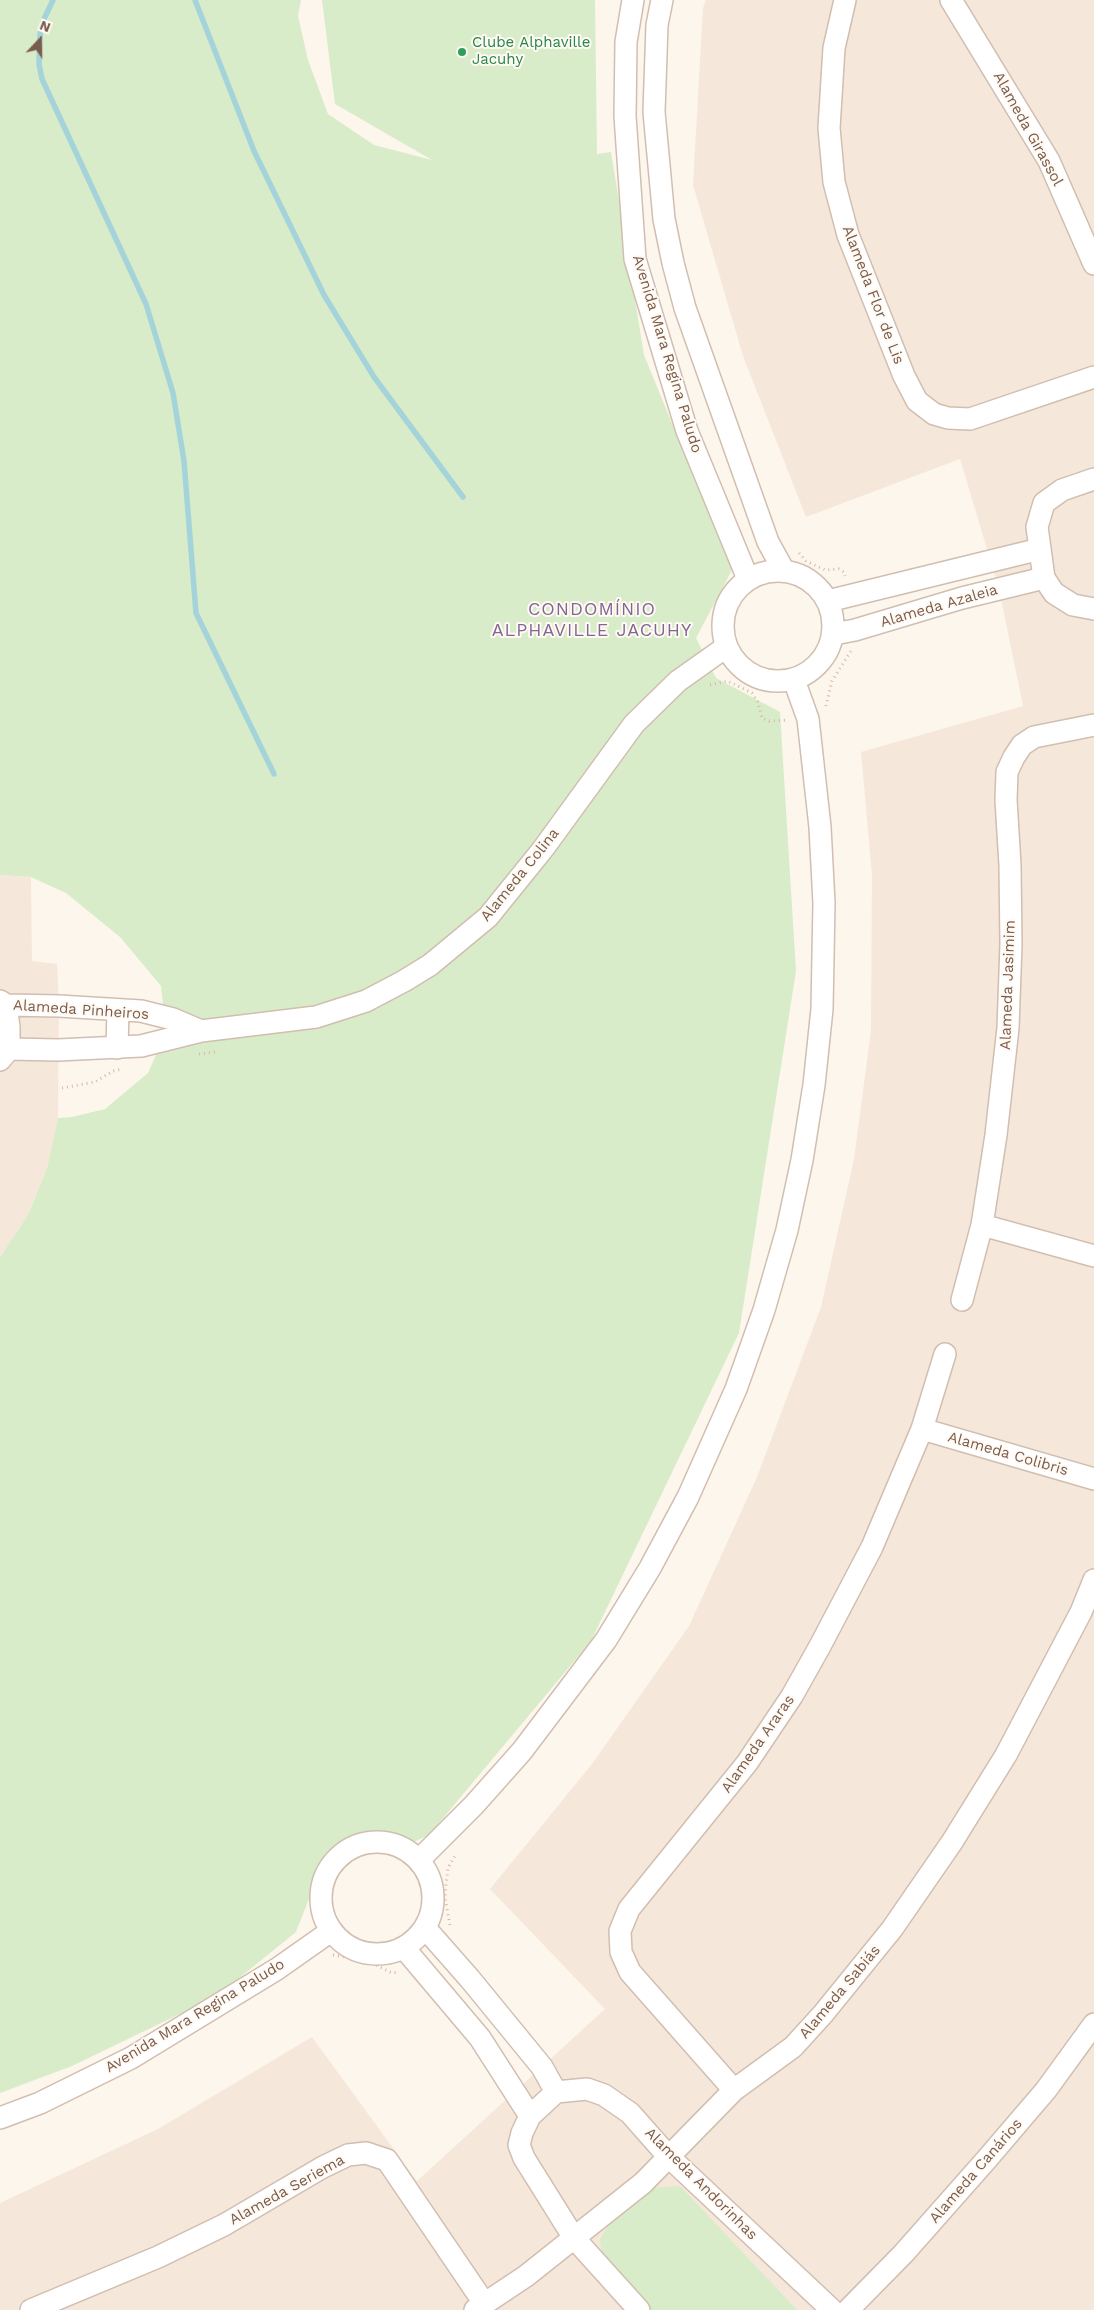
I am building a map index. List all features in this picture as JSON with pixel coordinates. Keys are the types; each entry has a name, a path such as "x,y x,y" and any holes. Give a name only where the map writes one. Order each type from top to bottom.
{"street":[{"name":"Avenida Mara Regina Paludo","path":"633,0 626,42 624,116 635,259 687,431 748,579"},
{"name":"Avenida Mara Regina Paludo","path":"662,0 657,25 654,112 664,219 673,263 685,308 768,542 784,571"},
{"name":"Alameda Flor de Lis","path":"845,0 834,48 830,110 829,128 834,182 848,235 896,358 917,401 934,414 948,418 970,419 1094,377"},
{"name":"Alameda Girassol","path":"951,0 1049,161 1094,264"},
{"path":"1094,480 1062,490 1044,502 1037,527 1044,578 1054,593 1073,604 1094,609"},
{"name":"Alameda Azaleia","path":"828,601 1040,549"},
{"path":"954,570 962,598"},
{"path":"784,571 802,576 817,586 828,601 833,617 834,634 829,649 821,662 809,673 794,680 778,682 762,680 747,672 734,661 726,647 722,632 723,616 728,601 736,589 748,579 766,572 784,571"},
{"name":"Alameda Azaleia","path":"834,634 855,630 962,598 1044,578"},
{"name":"Alameda Colina","path":"201,1030 316,1016 366,1001 430,965 488,917 516,884 634,724 678,681 726,647"},
{"path":"419,1860 474,1805 522,1751 606,1640 650,1568 688,1498 736,1388 764,1310 787,1230 802,1160 814,1085 822,1009 824,903 820,827 808,719 794,680"},
{"name":"Alameda Jasimim","path":"962,1300 982,1225 996,1135 1008,1028 1012,944 1006,800 1007,772 1022,746 1034,737 1094,725"},
{"name":"Alameda Pinheiros","path":"3,1003 140,1011 201,1030 160,1042 117,1048 58,1050 4,1055 9,1027 3,1003"},
{"path":"117,1048 118,1010"},
{"path":"982,1225 1094,1256"},
{"name":"Alameda Araras","path":"734,2090 630,1972 621,1952 620,1931 629,1909 747,1764 792,1696 872,1546 922,1429 945,1354"},
{"name":"Alameda Colibris","path":"922,1429 1094,1479"},
{"name":"Alameda Sabiás","path":"480,2307 526,2276 643,2183 734,2090 793,2047 823,2014 892,1930 952,1842 1006,1755 1072,1630 1094,1580"},
{"path":"367,1843 395,1844 419,1860 429,1875 434,1893 433,1911 426,1928 416,1940 392,1953 378,1955 365,1953 340,1941 324,1919 321,1891 328,1871 342,1854 354,1847 367,1843"},
{"path":"426,1928 542,2067 556,2092 530,2116 522,2133 520,2145 524,2158 574,2238 639,2310"},
{"name":"Avenida Mara Regina Paludo","path":"0,2118 40,2103 130,2058 277,1968 331,1931"},
{"path":"404,1948 480,2038 530,2116"},
{"path":"480,2038 503,2019"},
{"name":"Alameda Canários","path":"848,2310 904,2253 987,2159 1046,2090 1094,2024"},
{"name":"Alameda Andorinhas","path":"556,2092 587,2089 604,2095 630,2113 668,2156 832,2310"},
{"name":"Alameda Seriema","path":"31,2310 166,2253 224,2225 323,2167 348,2155 366,2153 386,2160 480,2307"}],"path":[{"path":"796,551 806,561 820,568 825,570 839,569 844,572 849,596"},
{"path":"705,688 712,684 727,681 752,693 758,702 762,718 769,721 827,716 826,701 832,681 850,652 855,630"},
{"path":"196,1055 221,1051"},
{"path":"62,1088 95,1082 113,1071 130,1068"},
{"path":"441,1946 450,1926 445,1898 448,1868 459,1849"},
{"path":"328,1954 366,1960 392,1973 422,1968"}],"shaded area":[{"path":"706,0 1094,0 1094,2310 0,2310 0,2203 158,2129 312,2037 417,2181 605,2009 490,1889 592,1764 689,1626 757,1477 821,1307 854,1159 871,1030 872,875 861,752 1023,706 999,589 960,459 806,517 743,356 693,185 703,8"},
{"path":"0,875 31,877 32,961 57,964 59,1006 58,1118 47,1168 28,1215 0,1257"}],"green space":[{"path":"0,0 301,0 298,16 308,60 328,114 374,145 432,160 335,104 322,0 595,0 597,154 611,152 644,355 732,570 696,638 716,678 780,712 796,971 739,1333 591,1641 429,1835 391,1852 325,1858 296,1932 217,1996 72,2066 0,2093 0,1257 28,1215 47,1168 58,1118 72,1117 105,1109 148,1073 166,1032 161,986 120,937 66,893 31,877 0,875"},
{"path":"680,2186 797,2310 643,2310 602,2258 600,2239 612,2219 649,2188"}],"waterway":[{"path":"53,0 44,19 40,34 39,64 42,79 146,304 173,393 184,461 196,613 274,774"},
{"path":"195,0 254,151 324,295 374,377 463,497"}],"place":[{"name":"Clube Alphaville Jacuhy","path":"462,52"}],"district":[{"name":"CONDOMÍNIO ALPHAVILLE JACUHY","path":"592,620"}]}
